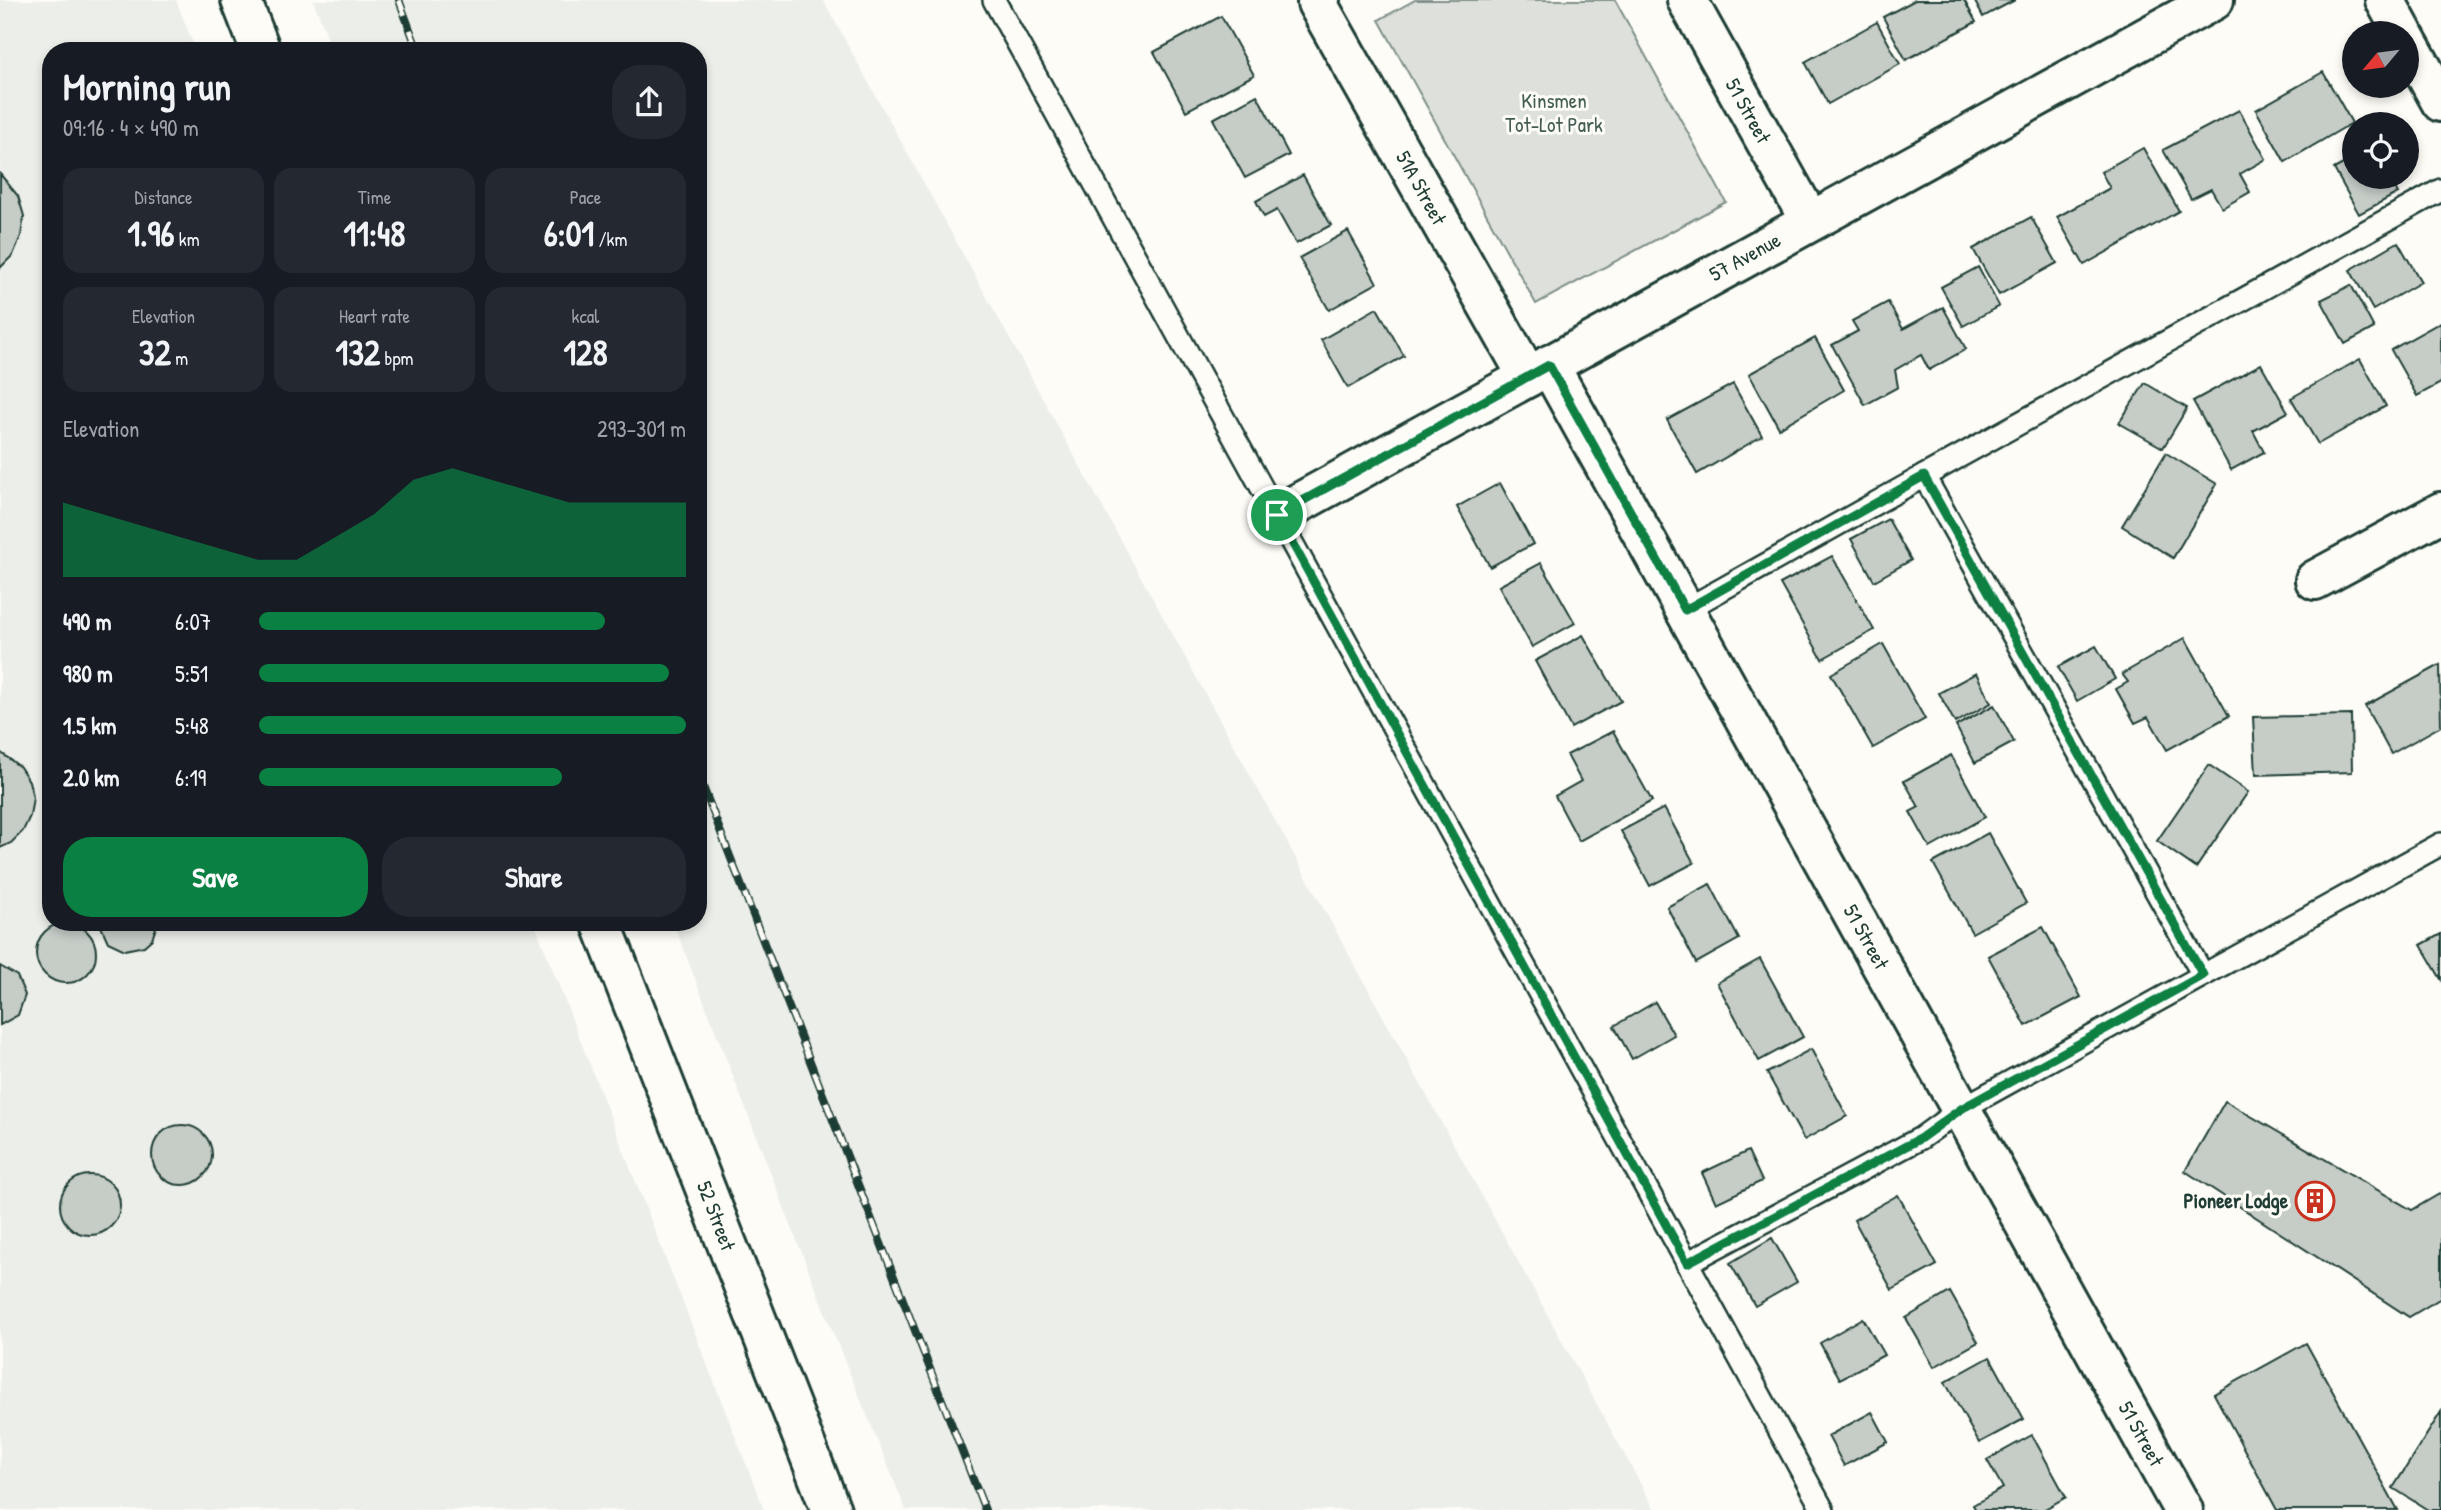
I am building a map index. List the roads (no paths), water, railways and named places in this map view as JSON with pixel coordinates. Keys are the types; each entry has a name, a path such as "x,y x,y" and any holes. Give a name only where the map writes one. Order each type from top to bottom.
{"street":[{"path":"241,0 257,42"},
{"name":"51A Street","path":"1320,0 1317,3 1538,371"},
{"name":"51 Street","path":"1687,0 1810,221"},
{"name":"57 Avenue","path":"1277,515 2214,0"},
{"path":"2385,0 2396,21"},
{"path":"2419,62 2441,102"},
{"name":"51 Street","path":"1538,371 1685,610 2183,1510"},
{"path":"2315,580 2441,512"},
{"name":"52 Street","path":"605,931 831,1510"}],"lane":[{"path":"994,0 1823,1510"},
{"path":"1685,610 2441,190"},
{"path":"1924,476 2203,975"},
{"path":"1687,1263 1921,1138 1961,1109 2441,844"}],"railway":[{"path":"399,0 415,42"},
{"path":"707,797 985,1510"}],"place":[{"name":"Pioneer Lodge","path":"2315,1201"}],"park label":[{"name":"Kinsmen Tot-Lot Park","path":"1554,113"}]}
